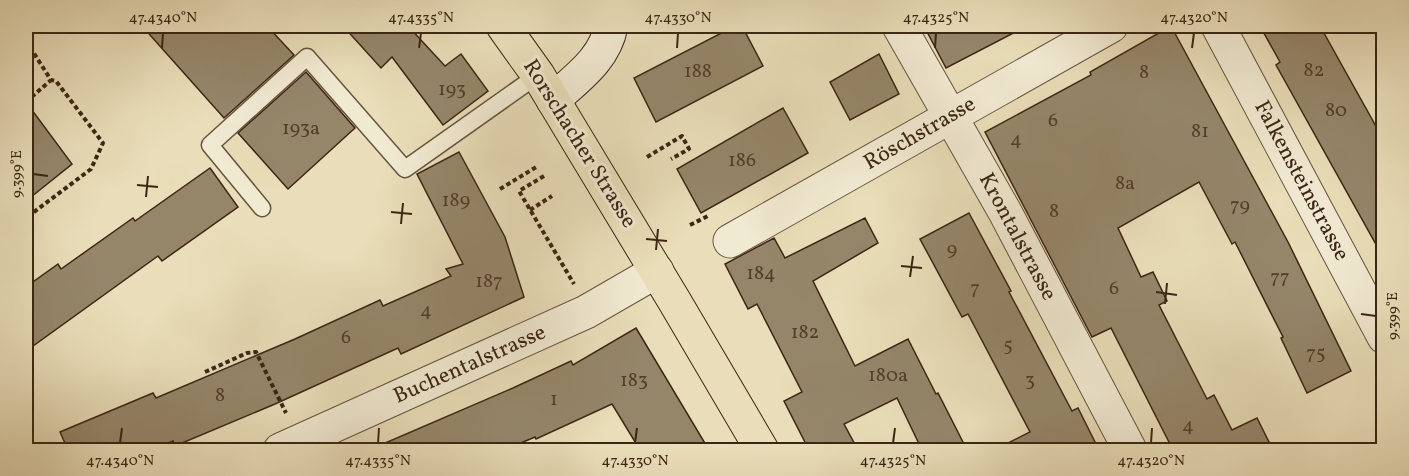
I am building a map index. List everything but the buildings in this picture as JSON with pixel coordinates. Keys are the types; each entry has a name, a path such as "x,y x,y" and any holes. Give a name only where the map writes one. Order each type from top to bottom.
{"main road":[{"name":"Rorschacher Strasse","path":"503,26 545,88 657,271 762,450"}],"street":[{"path":"545,88 591,66 602,51 611,26"},
{"name":"Krontalstrasse","path":"899,26 1005,212 1130,450"},
{"name":"Röschstrasse","path":"730,241 1108,26"},
{"name":"Falkensteinstrasse","path":"1218,26 1383,337"},
{"name":"Buchentalstrasse","path":"280,450 324,441 586,312 657,271"}],"lane":[{"path":"262,208 210,145 306,57 405,169 545,88"}],"path":[{"path":"26,41 51,80 56,81 103,143 91,169 26,218"},
{"path":"26,102 51,80"},
{"path":"647,157 682,136 690,149 671,159"},
{"path":"500,189 538,166"},
{"path":"544,176 519,191 569,277"},
{"path":"530,210 552,196"},
{"path":"206,372 247,353 256,352 286,414"}]}
